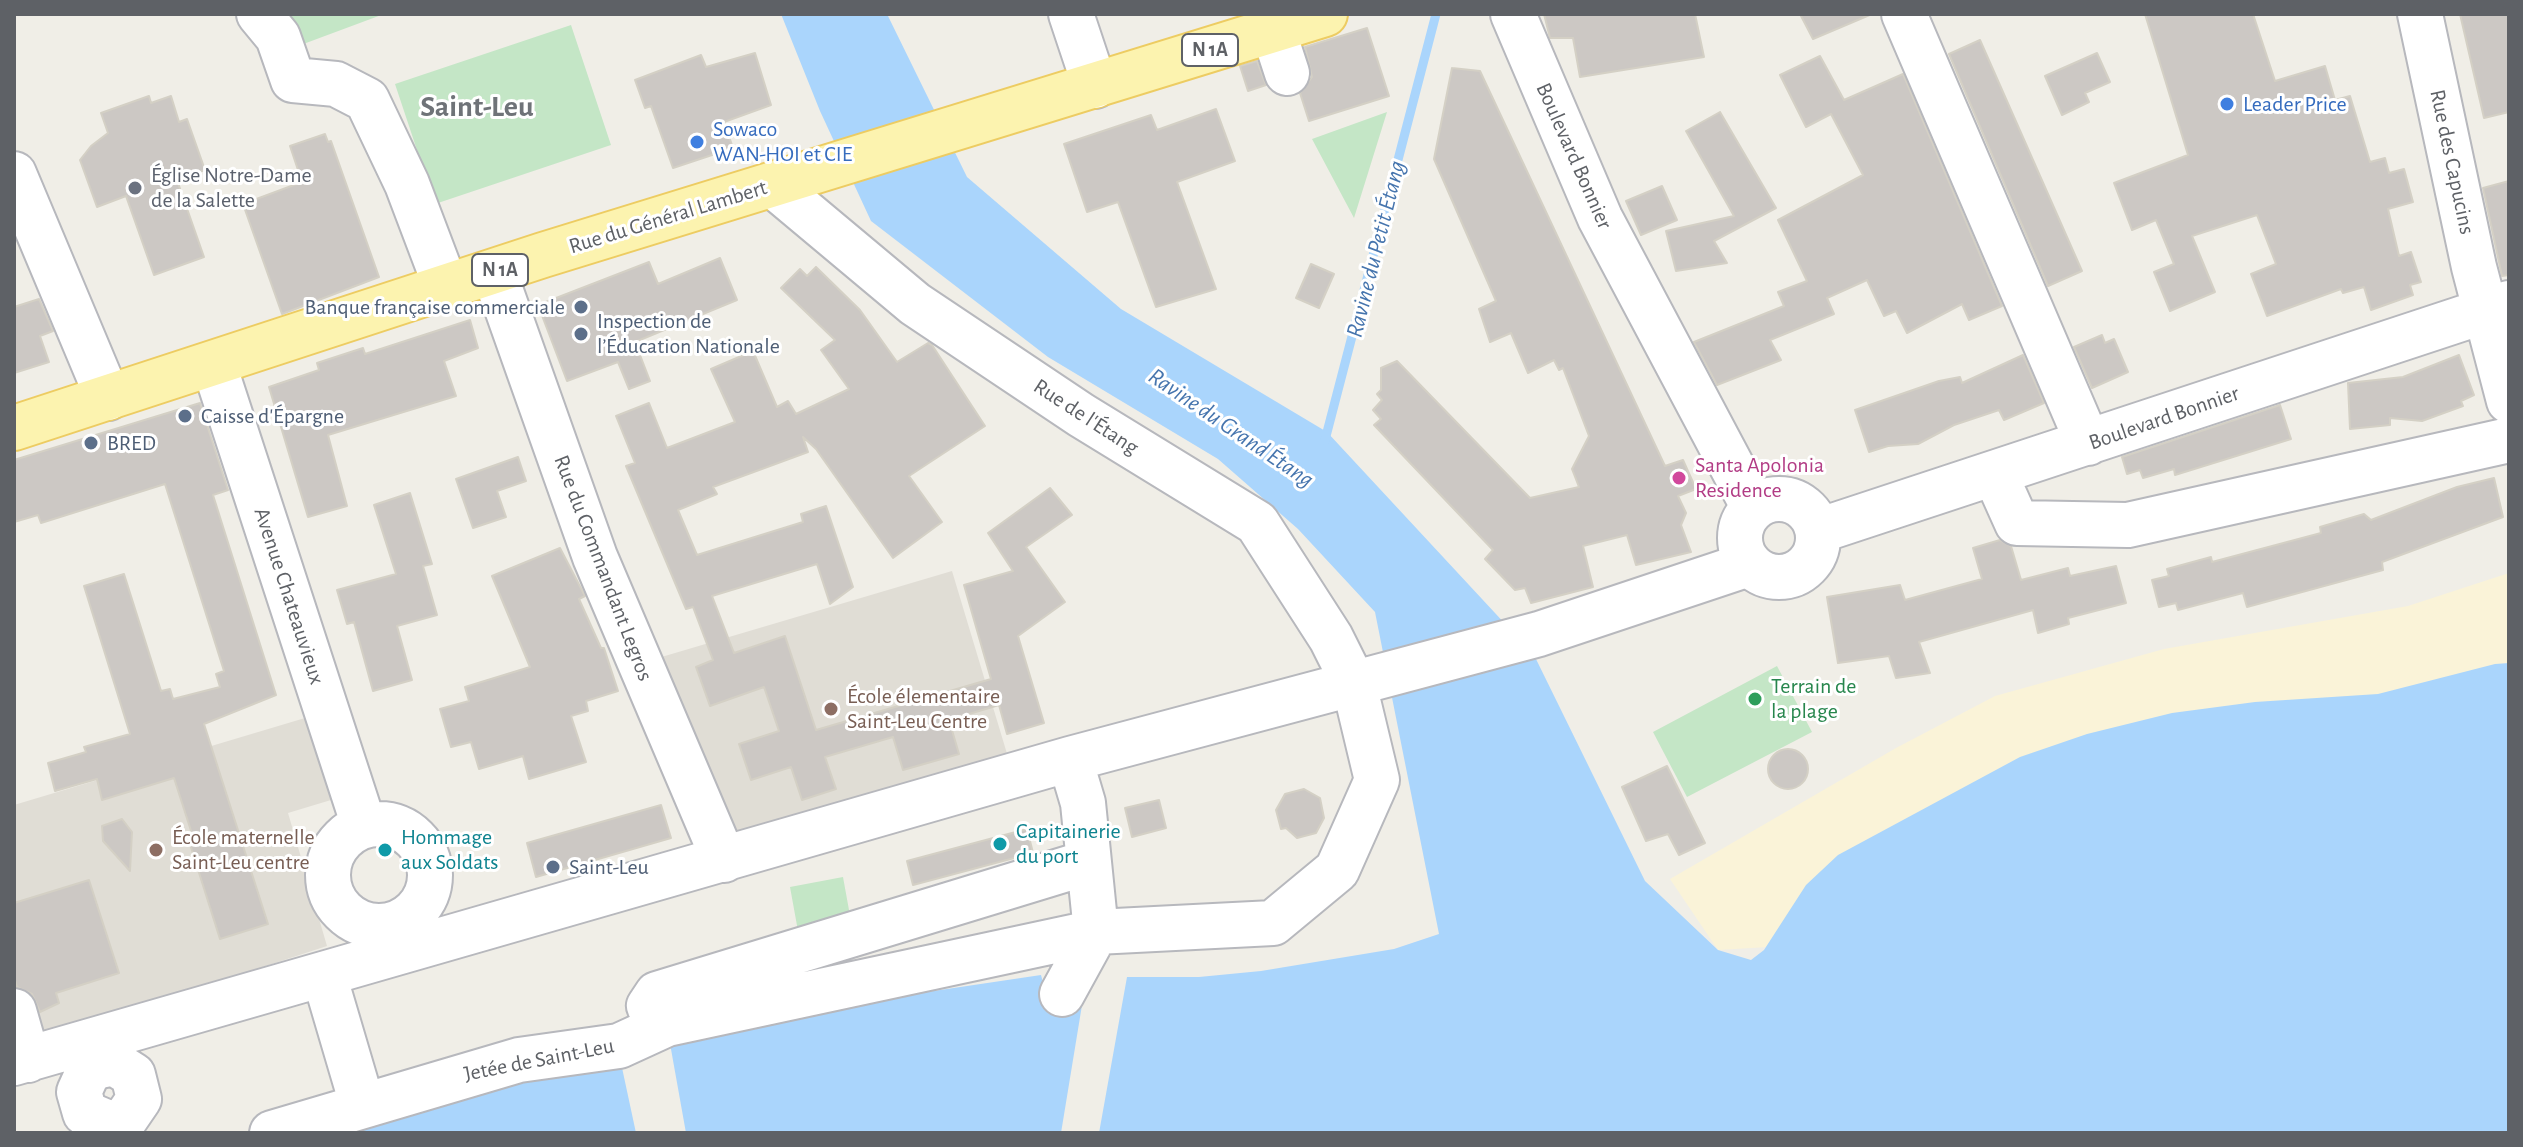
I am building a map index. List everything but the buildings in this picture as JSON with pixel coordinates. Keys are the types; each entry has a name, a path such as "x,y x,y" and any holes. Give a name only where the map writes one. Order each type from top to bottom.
{"main road":[{"name":"Rue du Général Lambert","path":"14,428 446,287 1095,86 1264,26 1325,14"}],"street":[{"path":"259,14 278,37 293,80 336,84 367,100 407,184 446,287"},
{"path":"1071,14 1095,86"},
{"name":"Boulevard Bonnier","path":"1513,14 1600,218 1754,508"},
{"path":"1904,14 2088,443"},
{"name":"Rue des Capucins","path":"2420,14 2474,267 2498,306 2509,401"},
{"path":"1264,26 1287,73"},
{"path":"14,174 108,398"},
{"name":"Rue de l'Étang","path":"774,186 915,304 1081,415 1257,523 1331,638 1365,681"},
{"name":"Rue du Commandant Legros","path":"494,272 595,557 724,860"},
{"name":"Boulevard Bonnier","path":"1818,531 2498,306"},
{"name":"Avenue Chateauvieux","path":"214,365 364,826"},
{"path":"1995,474 2017,523 2128,525 2509,440"},
{"path":"1772,499 1793,501 1809,512 1818,531 1816,552 1805,569 1786,577 1766,576 1749,564 1740,545 1742,524 1754,508 1772,499"},
{"path":"14,1011 21,1062 95,1054 324,975 398,937 724,860 1070,759 1539,634 1749,564"},
{"path":"1096,932 1273,923 1337,870 1377,780 1365,681"},
{"path":"1062,994 1096,932 1086,863 1083,803 1070,759"},
{"path":"364,826 392,826 407,832 427,859 427,891 398,937 357,921 343,911 328,881 329,864 335,849 346,836 364,826"},
{"path":"667,1024 655,1019 649,1006 657,994 1086,863"},
{"name":"Jetée de Saint-Leu","path":"272,1133 519,1060 619,1046 667,1024 1096,932"},
{"path":"324,975 362,1104"},
{"path":"95,1054 133,1075 139,1099 126,1118 112,1128"}],"shaded area":[{"name":"École élementaire Saint-Leu Centre","path":"952,571 1008,757 724,840 648,661"},
{"name":"École maternelle Saint-Leu centre","path":"305,718 331,800 288,813 327,946 33,1042 14,977 14,805"}],"green space":[{"path":"286,14 384,14 298,46"},
{"path":"571,25 611,145 435,204 395,84"},
{"path":"1387,112 1354,218 1312,139"},
{"name":"Terrain de la plage","path":"1777,666 1812,732 1687,797 1653,732"},
{"path":"843,877 851,921 798,931 790,887"}],"sand":[{"path":"2509,573 2509,719 1785,946 1718,950 1670,879 1896,748 1995,696 2164,649 2408,606"}],"water":[{"name":"Ravine du Grand Étang","path":"781,14 887,14 967,177 1121,309 1327,432 1534,655 1645,881 1718,950 1751,960 1764,950 1806,885 1838,855 2020,757 2087,734 2172,713 2255,702 2378,694 2509,663 2509,1133 1099,1133 1127,977 1199,977 1261,971 1394,949 1439,934 1375,612 1298,529 1218,459 1048,357 871,221 820,111"},
{"path":"1041,975 1045,990 1083,999 1061,1133 686,1133 669,1038 920,993"},
{"path":"621,1063 636,1133 324,1133 413,1100"}],"waterway":[{"name":"Ravine du Petit Étang","path":"1325,440 1436,14"}],"place":[{"name":"Leader Price","path":"2227,104"},
{"name":"Sowaco WAN-HOI et CIE","path":"697,142"},
{"name":"Église Notre-Dame de la Salette","path":"135,188"},
{"name":"Banque française commerciale","path":"581,307"},
{"name":"Inspection de l’Éducation Nationale","path":"581,334"},
{"name":"Caisse d'Épargne","path":"185,416"},
{"name":"BRED","path":"91,443"},
{"name":"Santa Apolonia Residence","path":"1679,478"},
{"name":"Terrain de la plage","path":"1755,699"},
{"name":"École élementaire Saint-Leu Centre","path":"831,709"},
{"name":"Capitainerie du port","path":"1000,844"},
{"name":"École maternelle Saint-Leu centre","path":"156,850"},
{"name":"Hommage aux Soldats","path":"385,850"},
{"name":"Saint-Leu","path":"553,867"}],"district":[{"name":"Saint-Leu","path":"477,107"}]}
